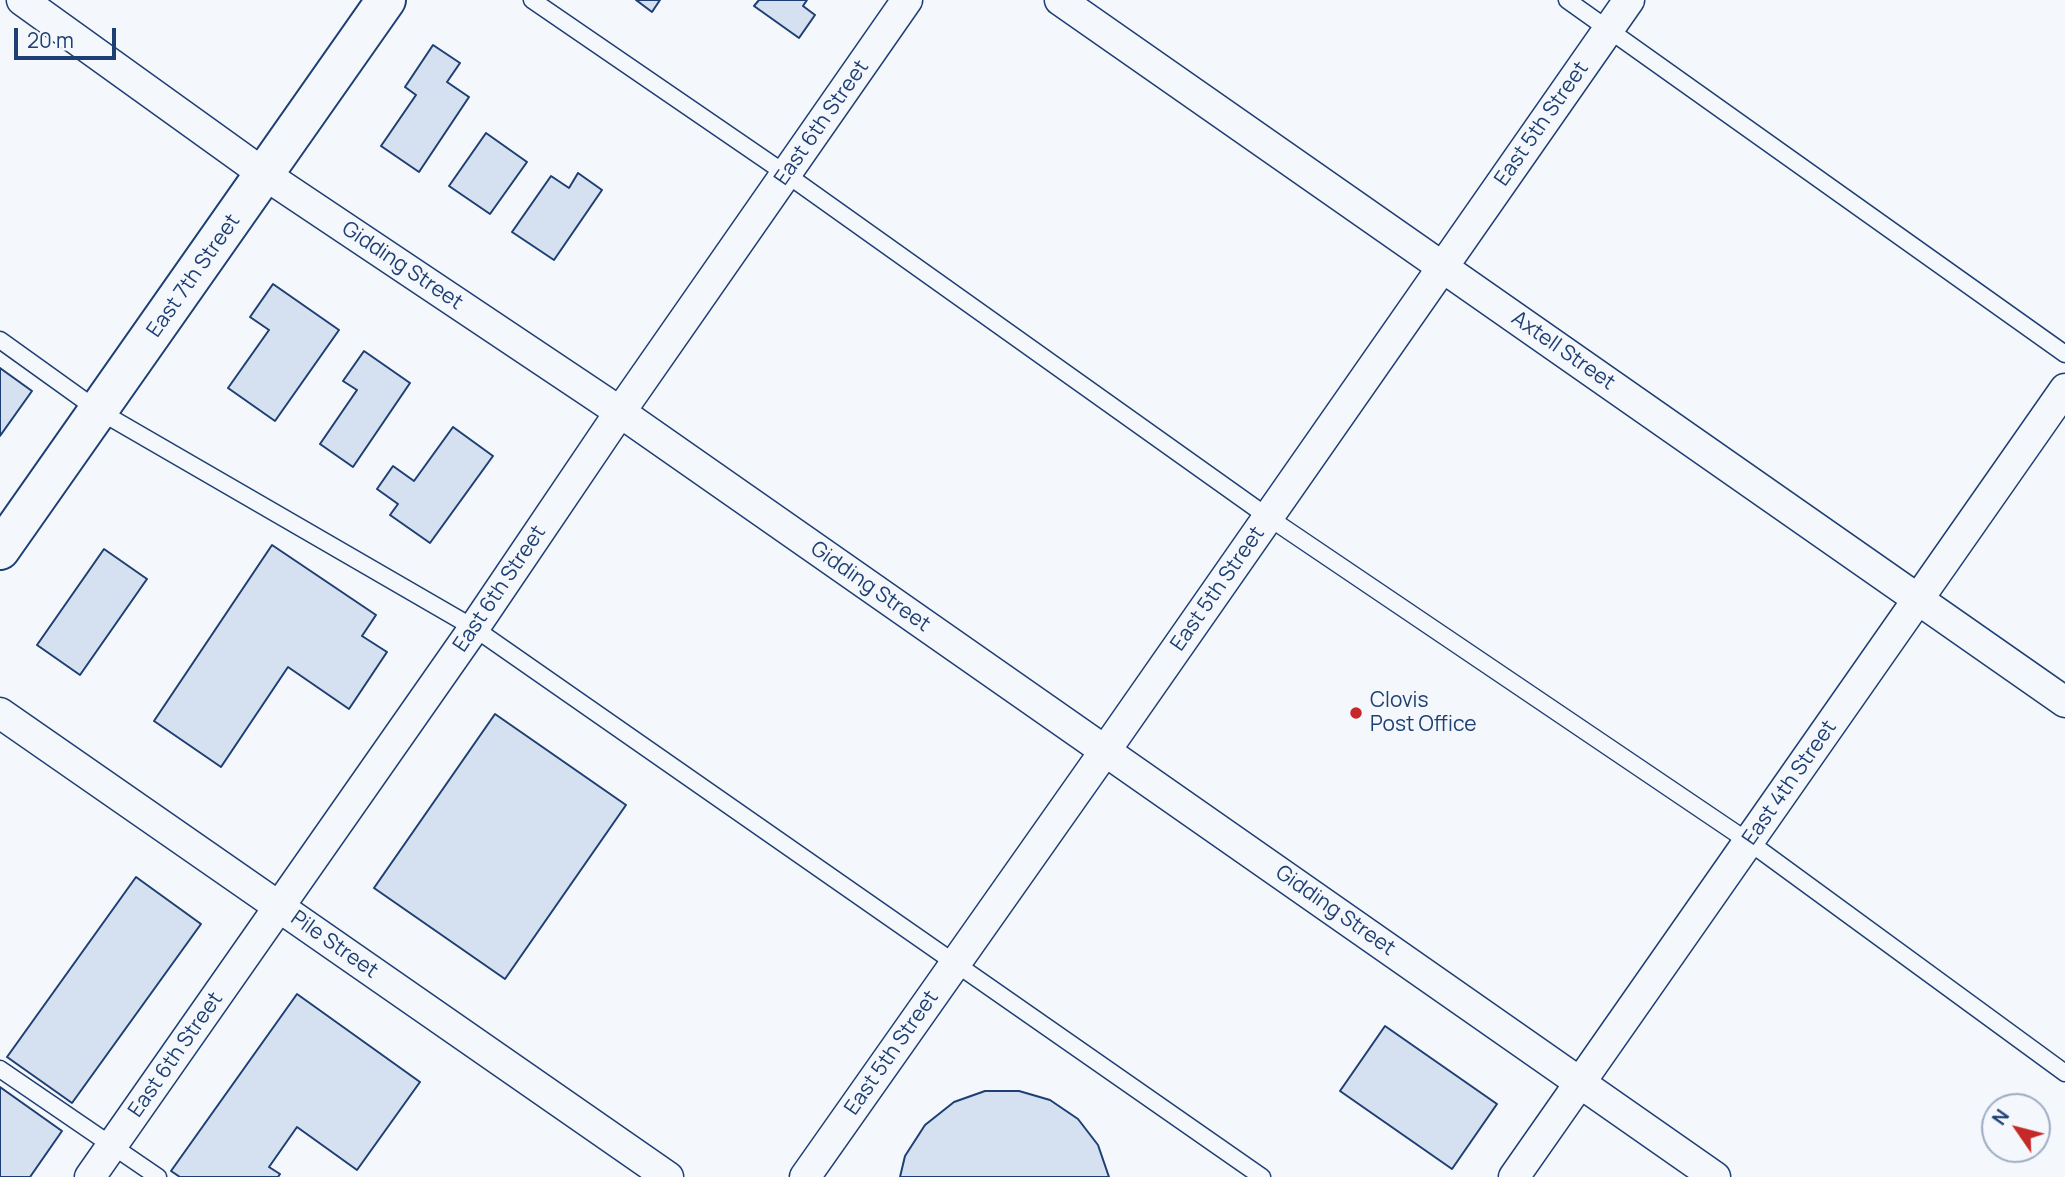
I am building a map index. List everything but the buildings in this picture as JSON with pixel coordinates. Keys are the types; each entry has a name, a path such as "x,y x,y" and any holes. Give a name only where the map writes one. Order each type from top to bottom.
{"street":[{"name":"Gidding Street","path":"22,0 264,174 620,412 1715,1177"},
{"name":"East 7th Street","path":"0,550 386,0"},
{"name":"East 6th Street","path":"90,1177 474,628 620,412 907,0"},
{"name":"Axtell Street","path":"1060,0 2065,702"},
{"name":"East 5th Street","path":"804,1177 1629,0"},
{"name":"East 4th Street","path":"1514,1177 2065,389"},
{"name":"Pile Street","path":"0,713 668,1177"}],"lane":[{"path":"532,0 786,174 1268,517 1749,842 2065,1073"},
{"path":"1567,0 2065,354"},
{"path":"0,340 99,411 474,628 1262,1177"},
{"path":"0,1069 158,1177"}],"place":[{"name":"Clovis Post Office","path":"1356,713"}]}
